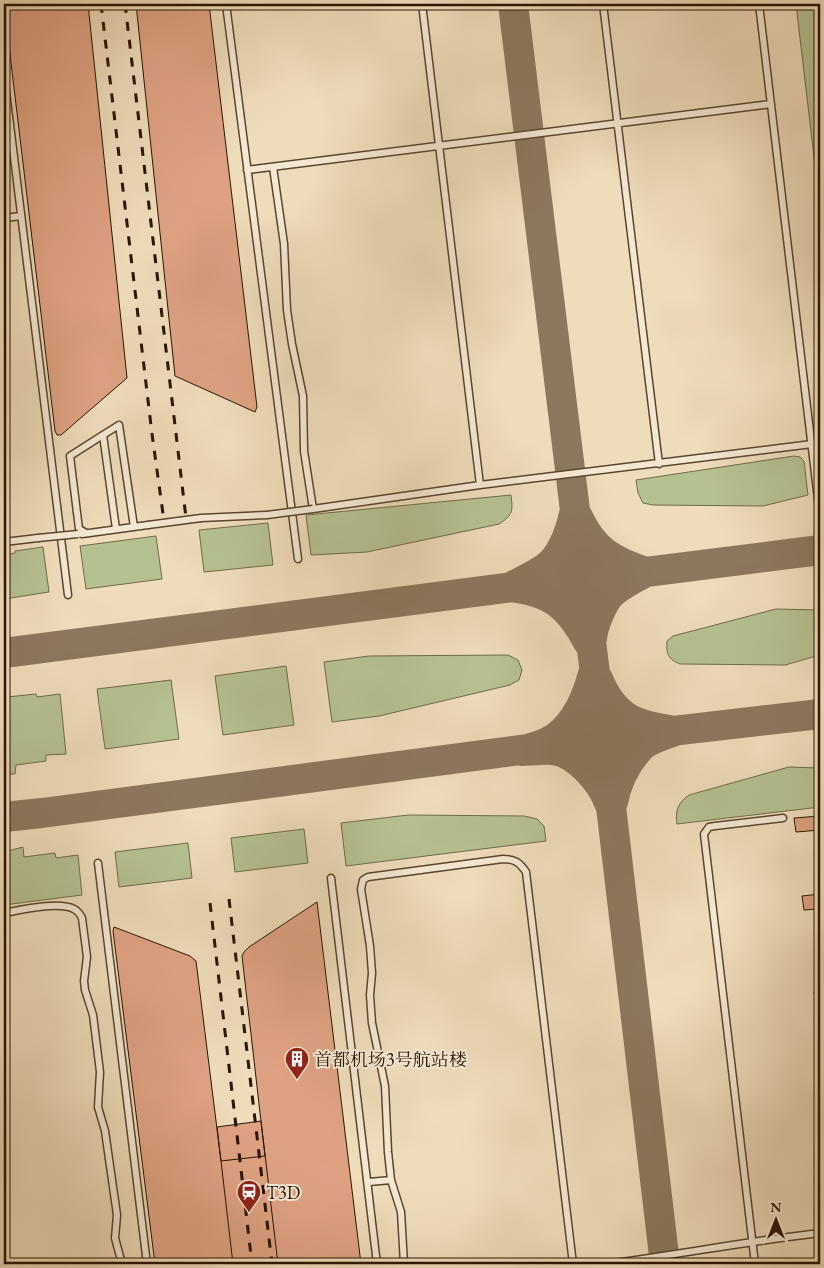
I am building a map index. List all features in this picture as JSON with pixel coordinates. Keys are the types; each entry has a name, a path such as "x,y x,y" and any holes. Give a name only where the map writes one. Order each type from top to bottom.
{"lane":[{"path":"226,4 298,559"},
{"path":"422,4 480,485"},
{"path":"603,4 659,464"},
{"path":"759,4 820,516"},
{"path":"4,76 68,595"},
{"path":"247,170 770,104"},
{"path":"273,167 284,244 287,310 292,344 304,396 304,451 313,509"},
{"path":"4,218 20,216"},
{"path":"86,533 79,529 70,456 119,425 134,527"},
{"path":"103,435 116,529"},
{"path":"4,542 201,518 267,515 480,485 812,444"},
{"path":"755,1264 704,834 709,827 783,818"},
{"path":"404,1264 401,1212 391,1180 388,1152 385,1086 372,1023 370,994 372,973 370,946 361,889 363,880 368,876 374,875 503,859 513,859 526,872 573,1264"},
{"path":"98,863 147,1264"},
{"path":"331,878 378,1264"},
{"path":"4,913 62,906 73,908 82,918 87,957 84,981 85,990 93,1015 100,1072 98,1107 106,1131 117,1215 115,1238 122,1264"},
{"path":"369,1182 391,1180"},
{"path":"605,1264 664,1257 752,1241 820,1233"}],"green space":[{"path":"796,4 820,4 820,208"},
{"path":"794,456 800,457 804,461 808,495 763,506 653,505 643,503 638,493 636,480"},
{"path":"511,495 511,512 499,524 367,552 311,555 306,515"},
{"path":"268,523 273,565 204,572 199,530"},
{"path":"156,536 162,579 86,589 80,546"},
{"path":"43,547 49,592 4,599 4,555 15,553 15,551"},
{"path":"776,609 820,610 820,655 785,665 680,664 669,656 667,641 673,636"},
{"path":"508,655 518,660 522,670 519,680 510,685 379,716 332,722 324,662 369,656"},
{"path":"286,666 294,725 223,735 215,676"},
{"path":"171,680 179,739 105,749 97,689"},
{"path":"4,686 6,686 7,697 36,694 37,697 60,694 66,754 46,755 46,761 16,765 15,774 4,774"},
{"path":"789,767 820,768 820,807 677,824 676,815 678,807 689,795"},
{"path":"408,815 524,816 537,819 544,826 546,841 346,866 341,823"},
{"path":"304,829 308,863 235,872 231,838"},
{"path":"188,843 192,878 119,887 115,852"},
{"path":"23,847 24,857 55,853 56,858 78,855 82,895 4,905 4,852"}],"building":[{"path":"4,4 88,4 127,378 61,435 57,435 55,431"},
{"path":"136,4 209,4 257,407 255,412 175,376"},
{"path":"820,816 820,830 796,832 794,818"},
{"path":"820,894 820,909 804,910 802,896"},
{"name":"首都机场3号航站楼","path":"317,902 361,1264 155,1264 114,927 190,956 196,961 221,1161 265,1156 242,956 249,947"},
{"path":"820,991 820,1005 816,1006 814,992"},
{"name":"T3D","path":"261,1121 278,1264 233,1264 217,1127"}],"taxiway":[{"path":"513,4 665,1264"},
{"path":"574,514 567,536 551,564 511,587 538,593 558,603 574,619 588,642"},
{"path":"578,517 590,538 605,553 623,563 646,572 612,593 599,614 592,638"},
{"path":"4,653 583,578 820,550"},
{"path":"593,674 583,704 565,730 548,742 521,751 553,750 570,756 587,769 601,786 609,803"},
{"path":"598,679 612,703 628,718 648,726 675,731 649,741 642,746 623,772 613,802"},
{"path":"4,817 603,739 820,714"}],"railway":[{"path":"101,4 164,521"},
{"path":"125,4 186,518"},
{"path":"229,899 272,1264"},
{"path":"210,903 252,1264"}],"place":[{"name":"首都机场3号航站楼","path":"297,1080"},
{"name":"T3D","path":"249,1213"}]}
